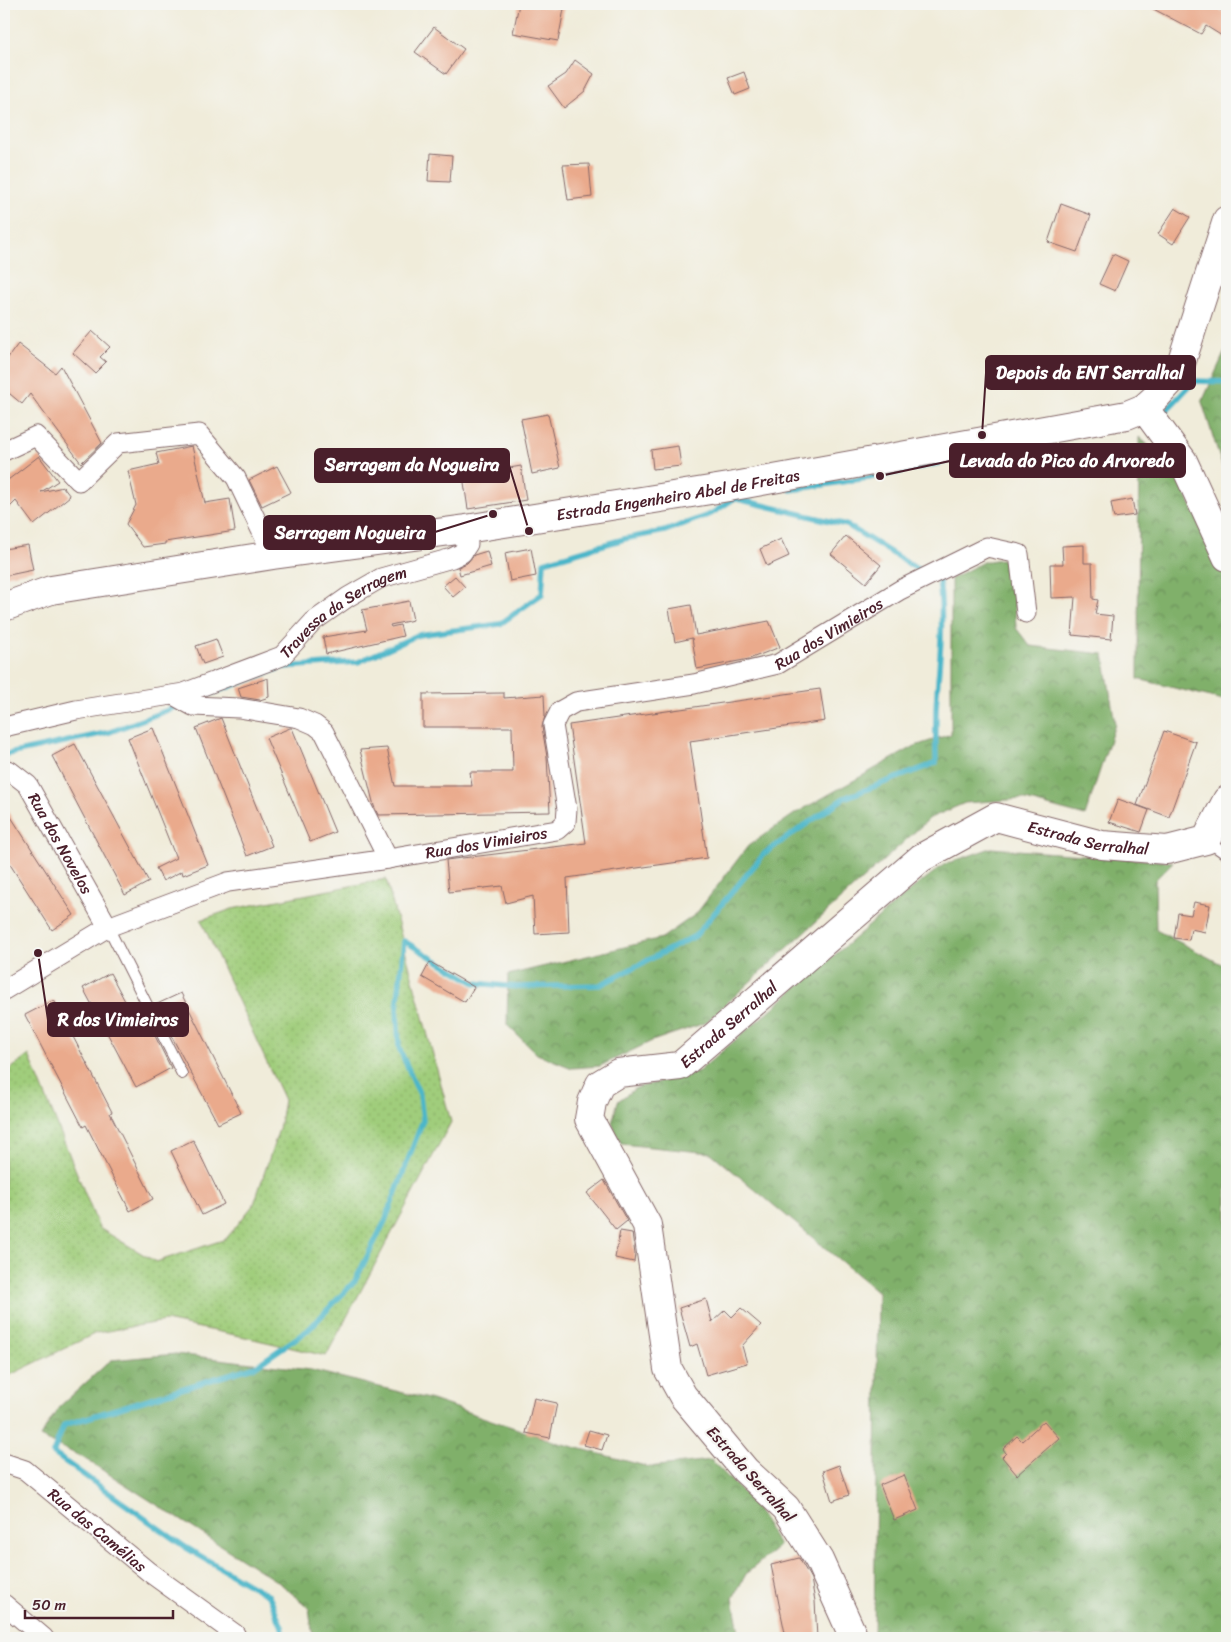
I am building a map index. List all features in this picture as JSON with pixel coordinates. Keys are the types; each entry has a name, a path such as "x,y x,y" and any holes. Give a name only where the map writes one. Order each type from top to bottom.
{"street":[{"name":"Estrada Engenheiro Abel de Freitas","path":"4,607 51,590 273,555 466,529 729,487 1083,424 1127,414 1148,413 1178,373 1227,220"},
{"path":"1148,413 1183,461 1227,557"},
{"path":"4,451 36,436 78,481 118,443 198,434 236,478 273,555"},
{"name":"Travessa da Serragem","path":"4,727 76,710 175,696 282,656 314,621 348,597 381,578 447,560 462,553 468,544 466,529"},
{"name":"Rua dos Vimieiros","path":"4,990 108,927 228,882 388,859 557,830 566,822 567,809 554,725 560,711 576,702 694,684 778,664 900,590 987,547 1018,554 1026,612"},
{"path":"175,696 193,706 239,708 298,718 315,724 324,732 388,859"},
{"name":"Rua dos Novelos","path":"4,769 10,771 28,785 108,927"},
{"name":"Estrada Serralhal","path":"854,1638 819,1560 786,1508 745,1470 683,1396 668,1368 647,1225 589,1119 592,1102 600,1084 618,1073 680,1066 921,858 996,817 1102,845 1167,850 1217,847 1227,800"},
{"name":"Rua das Camélias","path":"4,1463 26,1470 149,1572 235,1634 237,1638"},
{"path":"4,1604 44,1638"}],"lane":[{"path":"108,927 182,1074"}],"green space":[{"path":"1227,347 1227,481 1202,402"},
{"path":"1139,437 1173,467 1227,582 1227,701 1138,679"},
{"path":"1001,559 1012,566 1016,628 1030,646 1104,654 1115,724 1085,816 1022,799 965,803 930,818 705,1023 652,1041 600,1066 572,1068 537,1054 507,1025 508,975 662,938 696,914 748,846 796,813 915,746 951,734 951,579 983,562"},
{"path":"991,848 1173,862 1155,880 1156,930 1227,967 1227,1638 874,1638 878,1292 711,1153 621,1144 612,1123 618,1101 636,1088 699,1071 912,889 945,864"},
{"path":"386,879 451,1122 326,1356 165,1321 96,1333 4,1378 4,1074 29,1055 99,1228 156,1262 226,1239 254,1204 279,1129 284,1100 201,920 232,909"},
{"path":"176,1354 311,1370 432,1400 559,1443 649,1467 711,1460 754,1504 779,1546 746,1574 733,1598 740,1638 313,1638 309,1608 281,1584 82,1457 40,1437 59,1407 111,1360"}],"building":[{"path":"519,4 564,9 558,41 513,33"},
{"path":"1144,4 1211,4 1227,14 1227,39 1206,26 1201,34"},
{"path":"434,27 464,49 446,74 415,52"},
{"path":"575,60 594,74 585,91 564,108 548,86 566,74"},
{"path":"744,72 750,89 735,95 728,78"},
{"path":"430,154 452,156 450,182 428,181"},
{"path":"589,164 592,197 568,200 563,165"},
{"path":"1061,204 1091,215 1077,252 1048,242"},
{"path":"1175,208 1190,217 1173,244 1158,234"},
{"path":"1113,254 1128,261 1115,291 1099,284"},
{"path":"92,331 110,347 100,357 106,362 95,373 73,353"},
{"path":"18,344 55,373 61,366 102,443 81,463 30,394 22,404 4,389 4,363"},
{"path":"548,414 560,468 532,474 521,419"},
{"path":"192,446 205,503 230,499 235,531 143,547 126,524 136,505 128,471 159,464 156,453"},
{"path":"678,446 681,466 653,469 651,450"},
{"path":"39,456 58,481 41,492 63,487 70,496 34,525 16,501 4,513 4,483"},
{"path":"277,466 291,492 262,506 249,480"},
{"path":"521,466 526,500 468,509 463,476"},
{"path":"1132,499 1135,515 1114,518 1111,503"},
{"path":"846,536 881,565 866,583 831,554"},
{"path":"781,539 789,556 767,566 760,549"},
{"path":"28,545 33,570 4,576 4,549"},
{"path":"1084,545 1084,563 1092,563 1093,599 1098,600 1095,614 1113,616 1111,639 1072,635 1075,597 1051,598 1050,564 1063,564 1062,546"},
{"path":"531,548 536,576 510,581 505,553"},
{"path":"487,551 491,566 460,575 458,567 467,563 474,555"},
{"path":"455,576 465,587 453,597 443,586"},
{"path":"409,601 413,620 390,625 391,627 400,625 403,636 326,654 323,637 367,630 362,610"},
{"path":"691,605 696,635 769,621 780,647 749,659 697,669 692,638 675,642 669,609"},
{"path":"216,639 223,657 203,664 196,646"},
{"path":"268,678 269,697 260,700 241,697 238,688"},
{"path":"820,689 825,721 690,741 707,858 567,878 569,932 535,934 533,896 506,903 502,886 449,892 446,860 586,843 569,725"},
{"path":"504,693 504,698 544,695 545,716 542,727 547,757 550,812 378,815 360,750 387,748 395,786 472,786 470,772 513,772 512,727 423,727 423,694"},
{"path":"221,718 272,846 247,856 196,728"},
{"path":"153,728 208,865 183,875 182,871 163,881 156,868 176,858 128,738"},
{"path":"292,728 335,832 310,842 266,738"},
{"path":"1164,731 1196,742 1169,817 1137,805"},
{"path":"75,744 149,882 125,895 52,756"},
{"path":"1118,799 1149,810 1141,832 1109,822"},
{"path":"4,806 74,915 52,930 4,855"},
{"path":"1194,902 1210,905 1205,932 1191,929 1189,940 1174,938 1178,913 1191,915"},
{"path":"430,962 474,987 465,1002 422,977"},
{"path":"110,973 133,1016 143,1012 171,1068 136,1087 83,988"},
{"path":"181,993 241,1113 218,1124 155,1005"},
{"path":"54,1000 112,1112 110,1113 153,1199 130,1211 86,1125 83,1127 25,1015"},
{"path":"193,1140 224,1204 202,1215 171,1151"},
{"path":"604,1180 627,1221 616,1230 587,1193"},
{"path":"620,1231 632,1233 635,1254 634,1262 615,1258"},
{"path":"706,1299 712,1322 725,1310 732,1317 741,1308 761,1325 742,1346 747,1363 706,1375 697,1344 690,1347 679,1308"},
{"path":"534,1398 557,1403 550,1438 526,1433"},
{"path":"1044,1421 1059,1438 1017,1475 1002,1457 1006,1453 1003,1449 1017,1436 1022,1441"},
{"path":"589,1430 607,1435 602,1450 584,1445"},
{"path":"839,1465 849,1495 832,1501 823,1471"},
{"path":"904,1475 918,1510 894,1520 880,1485"},
{"path":"799,1558 811,1579 815,1601 817,1638 786,1638 771,1565"}],"waterway":[{"path":"1158,413 1166,411 1194,381 1227,382"},
{"path":"791,490 880,476 952,460"},
{"path":"733,498 847,525 917,569 927,570"},
{"path":"196,699 283,667 358,662 418,635 500,624 542,594 544,562 624,539 665,531 711,514 735,498"},
{"path":"284,1638 282,1627 269,1596 185,1547 53,1453 64,1425 256,1366 308,1330 355,1281 385,1221 423,1120 420,1095 399,1048 397,1009 404,941 475,983 517,987 600,985 695,936 765,853 844,798 936,763 936,710 942,619 938,574"},
{"path":"4,755 110,732 181,705"}],"place":[{"name":"Depois da ENT Serralhal","path":"982,435"},
{"name":"Levada do Pico do Arvoredo","path":"880,476"},
{"name":"Serragem Nogueira","path":"493,514"},
{"name":"Serragem da Nogueira","path":"529,531"},
{"name":"R dos Vimieiros","path":"38,953"}]}
